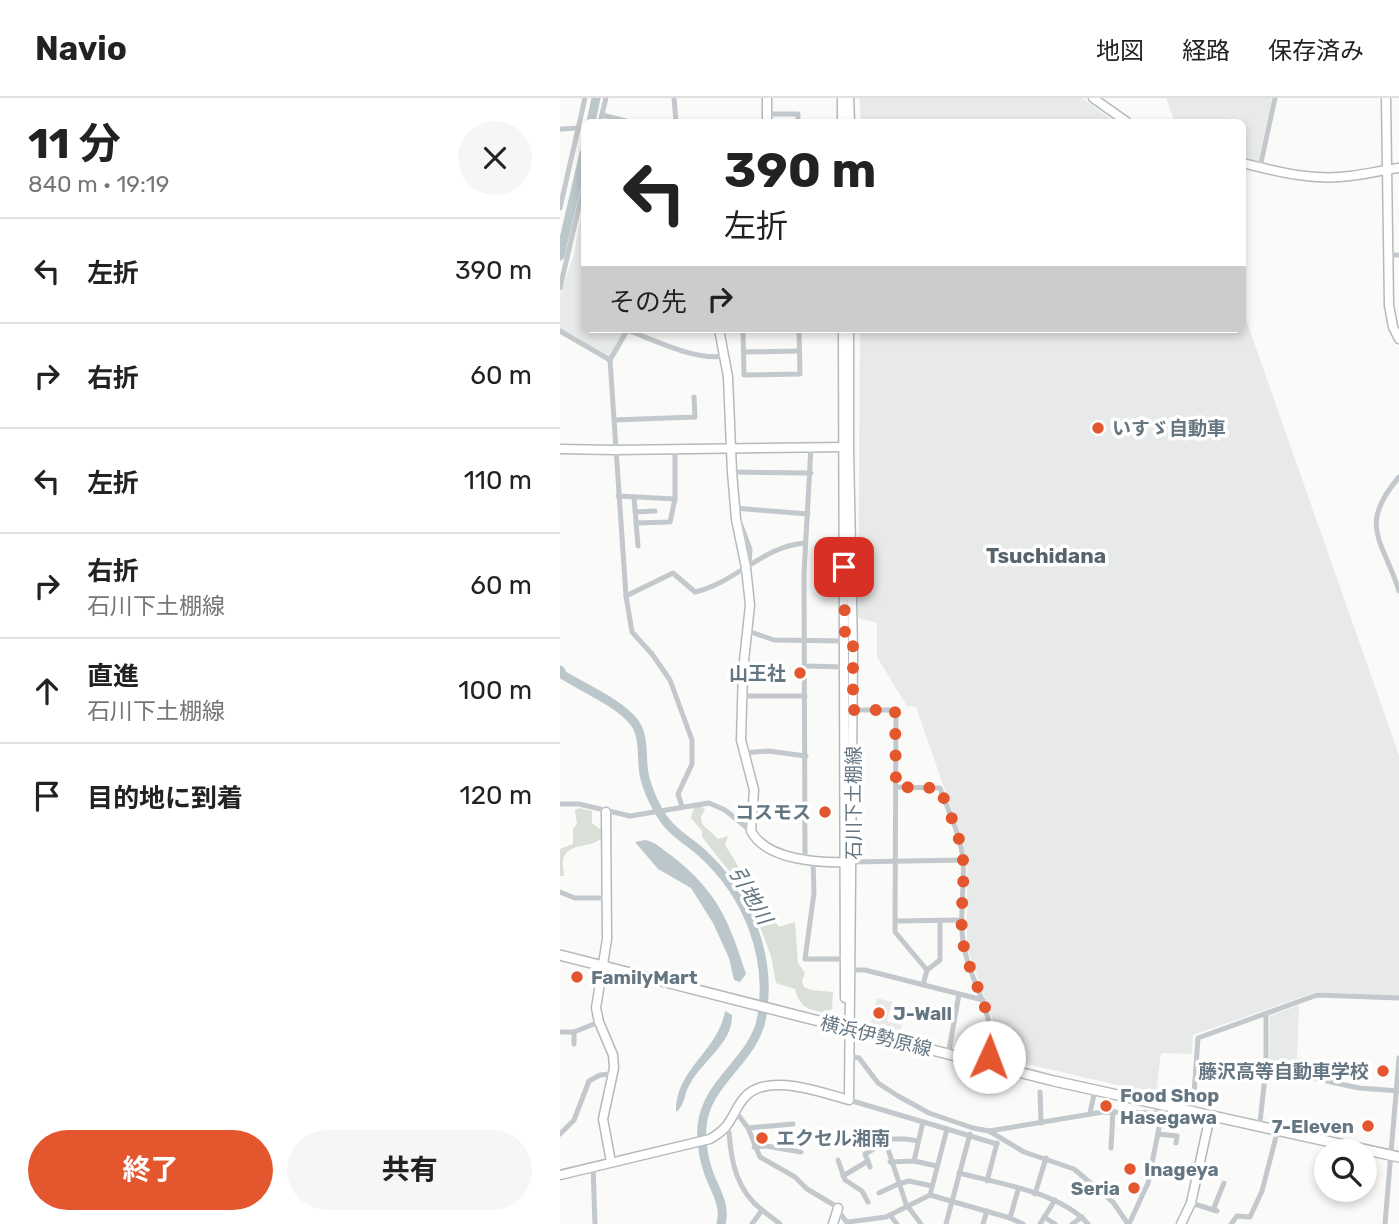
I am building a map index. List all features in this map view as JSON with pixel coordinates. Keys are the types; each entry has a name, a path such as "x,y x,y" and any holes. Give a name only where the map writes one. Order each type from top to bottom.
{"main road":[{"name":"横浜伊勢原線","path":"560,953 1163,1109 1278,1128 1395,1154"},
{"name":"横浜伊勢原線","path":"849,1029 1278,1128"}],"street":[{"path":"560,208 585,98"},
{"path":"601,119 606,98"},
{"path":"674,98 676,119"},
{"path":"767,98 767,118 798,114 798,119"},
{"path":"842,98 842,119"},
{"path":"849,98 850,119"},
{"path":"1093,98 1124,119"},
{"path":"1260,167 1275,98"},
{"path":"1386,98 1390,319 1399,339"},
{"path":"602,115 618,119"},
{"path":"560,129 579,128"},
{"path":"1246,164 1288,174 1322,177 1350,176 1399,168"},
{"path":"560,288 581,199"},
{"path":"1388,255 1399,255"},
{"path":"560,331 610,360"},
{"path":"626,333 610,360 626,596 632,632 670,680 692,740 692,764 678,794 682,806"},
{"path":"636,333 706,358 723,356"},
{"path":"720,333 728,377 736,511 748,567 750,605 741,740 754,790 751,831"},
{"path":"743,333 744,375 800,374 799,333"},
{"name":"石川下土棚線","path":"843,333 849,641 853,710 845,959 849,1029"},
{"name":"石川下土棚線","path":"846,447 849,333"},
{"path":"743,352 799,351"},
{"path":"614,420 695,417 694,397"},
{"path":"811,447 805,543 805,696 809,861 814,893 805,959 845,959"},
{"path":"560,449 846,447"},
{"path":"636,523 670,522 675,499 675,450"},
{"path":"732,472 811,473"},
{"path":"1399,477 1381,499 1375,522 1378,542 1396,575 1399,591"},
{"path":"618,496 675,499"},
{"path":"634,497 638,547"},
{"path":"635,512 655,511"},
{"path":"736,511 808,514"},
{"path":"626,596 673,573 695,593 723,583 772,551 805,543"},
{"path":"748,631 774,640 849,641"},
{"name":"石川下土棚線","path":"849,641 845,667 851,970 849,1029"},
{"path":"805,666 845,667"},
{"path":"742,696 805,696"},
{"path":"853,710 895,710 895,932 927,970"},
{"path":"743,753 763,751 806,756"},
{"path":"896,787 940,788 961,847 963,940 992,1031 988,1060"},
{"path":"560,804 579,804 630,816 701,803 715,805 751,831 762,844 809,861 963,860"},
{"path":"606,812 607,939 597,1002 599,1022 613,1055 603,1119 611,1162"},
{"path":"560,892 575,898 605,898"},
{"path":"895,921 962,920"},
{"path":"923,985 927,970 940,960 940,921"},
{"path":"851,970 865,970 983,1000"},
{"path":"949,1050 953,1016 959,995"},
{"path":"1193,1108 1198,1038 1317,995 1399,998"},
{"path":"1260,1122 1266,1068 1266,1014"},
{"path":"560,1032 573,1032 599,1022"},
{"path":"849,1029 849,1100"},
{"path":"573,1032 574,1044"},
{"path":"849,1056 859,1058 878,1083 919,1109 973,1128 989,1130 1090,1113 1163,1109 1147,1183 1128,1224"},
{"path":"1385,1224 1395,1154 1399,1058"},
{"path":"1266,1068 1359,1088 1398,1091"},
{"path":"560,1134 573,1120 589,1081 600,1075 612,1074"},
{"path":"560,1175 710,1139 726,1129 745,1097 753,1091 783,1084 849,1100 969,1136 998,1140 1074,1169 1113,1202 1128,1224"},
{"path":"1090,1113 1096,1090"},
{"path":"1040,1091 1041,1123"},
{"path":"1111,1148 1114,1111"},
{"path":"736,1112 748,1128 754,1147 764,1161 795,1177 820,1198 838,1208 848,1223 868,1222 890,1215 930,1195 1023,1224"},
{"path":"1181,1224 1191,1203 1210,1116"},
{"path":"914,1161 923,1122"},
{"path":"748,1128 793,1124"},
{"path":"946,1224 973,1128"},
{"path":"1231,1224 1237,1216 1250,1217 1262,1191 1278,1128"},
{"path":"726,1129 729,1132 732,1161 742,1188 749,1200 780,1224"},
{"path":"930,1195 947,1129"},
{"path":"989,1130 998,1140"},
{"path":"1158,1134 1177,1137"},
{"path":"843,1176 869,1164 865,1154 884,1139 918,1141"},
{"path":"884,1139 908,1207 921,1224"},
{"path":"987,1181 998,1140"},
{"path":"754,1147 766,1146 801,1152"},
{"path":"1035,1194 1046,1158"},
{"path":"838,1160 845,1180 862,1191 867,1202"},
{"path":"890,1162 914,1161 937,1167"},
{"path":"593,1166 595,1224"},
{"path":"959,1173 1055,1200 1082,1217 1088,1224"},
{"path":"879,1193 909,1181 932,1186"},
{"path":"1191,1203 1215,1211 1224,1183"},
{"path":"1010,1218 1018,1190"},
{"path":"1040,1224 1055,1200"},
{"path":"833,1224 838,1208"},
{"path":"752,1224 762,1210"},
{"path":"983,1224 987,1211"},
{"path":"890,1215 897,1224"},
{"path":"1044,1217 1055,1224"},
{"path":"1072,1224 1082,1217"}],"shaded area":[{"path":"859,98 1082,98 1111,119 861,119"},
{"path":"1166,98 1272,98 1258,161 1246,159 1246,119 1174,119"},
{"path":"581,218 581,333 624,333 610,357 560,329 560,295 573,257"},
{"path":"1246,320 1399,755 1399,996 1316,992 1193,1035 1192,1054 1161,1053 1156,1094 992,1056 997,1032 967,947 967,868 964,845 916,707 907,706 877,657 877,623 858,618 860,333 1246,333"},
{"path":"694,807 705,809 701,817 702,824 718,839 728,836 725,845 760,907 768,906 779,927 795,922 798,963 805,973 802,981 804,987 833,992 832,1009 827,1012 810,1009 799,1000 795,989 776,983 771,956 755,913 691,818"},
{"path":"578,808 592,811 592,823 601,830 602,838 570,850 563,860 564,876 560,876 560,849 573,844 573,829 577,824 575,811"},
{"path":"645,840 656,844 688,869 711,895 727,923 740,955 746,974 740,982 734,980 729,958 713,923 691,888 658,869 635,842"},
{"path":"877,998 892,1002 887,1021 902,1025 900,1033 870,1026"},
{"path":"1299,1005 1297,1058 1308,1059 1308,1074 1269,1065 1270,1016"},
{"path":"725,1011 732,1015 728,1034 695,1076 676,1112 682,1084 714,1038"}],"waterway":[{"name":"引地川","path":"592,119 596,98"},
{"name":"引地川","path":"560,256 581,166"},
{"name":"引地川","path":"560,670 563,675 620,708 634,722 641,740 645,780 652,799 670,827 718,869 732,887 753,927 763,971 764,993 758,1032 712,1096 705,1110 702,1126 706,1163 721,1204 721,1224"}],"place":[{"name":"いすゞ自動車","path":"1098,428"},
{"name":"山王社","path":"800,673"},
{"name":"コスモス","path":"825,812"},
{"name":"FamilyMart","path":"577,977"},
{"name":"J-Wall","path":"879,1013"},
{"name":"藤沢高等自動車学校","path":"1383,1071"},
{"name":"Food Shop Hasegawa","path":"1106,1106"},
{"name":"7-Eleven","path":"1368,1126"},
{"name":"エクセル湘南","path":"762,1138"},
{"name":"Inageya","path":"1130,1169"},
{"name":"Seria","path":"1134,1188"}],"district":[{"name":"Tsuchidana","path":"1046,555"}],"route":[{"path":"844,567 845,640 853,641 853,710 895,710 896,787 940,788 961,847 964,877 963,940 989,1017 992,1036 989,1057"}]}
